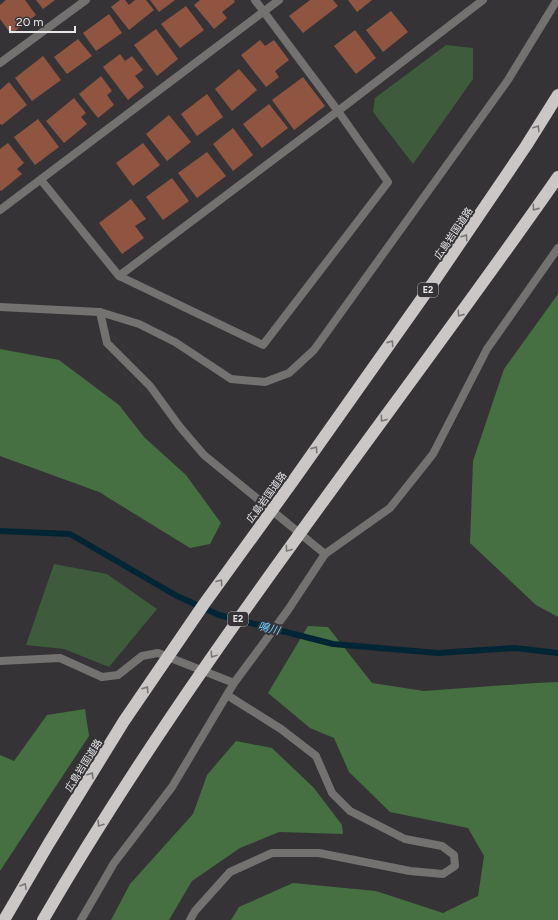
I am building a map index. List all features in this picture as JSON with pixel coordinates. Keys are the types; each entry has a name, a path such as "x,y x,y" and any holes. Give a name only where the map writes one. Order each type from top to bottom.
{"highway":[{"name":"広島岩国道路","path":"4,920 49,843 124,721 204,604 440,274 526,146 558,95"},
{"name":"E2","path":"43,920 76,863 151,744 238,619 452,326 558,177"}],"street":[{"path":"0,63 86,0"},
{"path":"41,180 119,276 264,345 388,182 338,111 255,0"},
{"path":"0,210 279,0"},
{"path":"119,276 483,0"},
{"path":"0,307 100,312 139,324 175,342 231,379 265,382 289,373 314,350 508,80 557,0"},
{"path":"81,920 114,863 172,787 234,683 288,610 325,554 390,508 433,454 487,348 558,248"},
{"path":"100,312 106,343 150,386 180,427 204,455 325,554"},
{"path":"0,661 60,658 102,677 118,675 142,656 158,653 234,683"},
{"path":"190,920 195,911 230,872 272,853 319,853 410,871 443,874 455,866 454,855 442,846 405,839 350,811 332,793 316,756 281,729 227,695"}],"green space":[{"path":"446,45 473,48 473,79 413,164 373,112 375,98"},
{"path":"558,294 558,617 536,605 470,543 473,461 504,369"},
{"path":"0,349 59,360 119,405 144,437 186,475 221,523 210,544 190,548 99,492 0,456"},
{"path":"54,564 107,574 157,609 109,667 64,649 26,645"},
{"path":"308,626 328,627 372,683 424,691 558,682 558,920 231,920 239,907 293,883 376,891 443,913 478,896 484,856 468,828 390,812 349,772 334,738 310,728 268,693"},
{"path":"85,709 89,736 0,871 0,755 14,761 47,715"},
{"path":"236,741 272,748 314,788 342,825 343,834 279,832 240,848 192,881 169,920 111,920 130,884 193,814 207,775"}],"building":[{"path":"6,0 25,0 36,15 11,34 0,19 0,5"},
{"path":"36,0 55,0 43,9"},
{"path":"120,0 125,0 129,5 135,0 146,0 154,10 129,30 111,7"},
{"path":"150,0 175,0 159,12"},
{"path":"200,0 234,0 235,2 222,12 227,18 214,29 194,5"},
{"path":"310,0 333,0 338,6 303,33 289,16"},
{"path":"348,0 372,0 357,12"},
{"path":"186,6 204,30 180,48 161,24"},
{"path":"391,11 408,32 383,52 366,30"},
{"path":"109,14 122,33 96,51 83,33"},
{"path":"156,29 178,59 157,76 134,45"},
{"path":"355,30 376,58 356,74 334,46"},
{"path":"78,39 92,56 67,74 54,57"},
{"path":"260,40 265,46 274,40 289,60 275,71 279,77 266,87 241,55"},
{"path":"120,54 125,61 132,56 143,70 135,76 144,87 128,100 103,67"},
{"path":"43,56 61,80 32,101 15,78"},
{"path":"239,69 257,90 232,111 215,89"},
{"path":"101,76 112,91 107,95 114,105 98,118 79,94"},
{"path":"303,77 325,106 294,130 272,100"},
{"path":"9,82 27,105 2,125 0,124 0,90"},
{"path":"207,94 223,117 197,136 181,114"},
{"path":"74,98 86,113 81,117 87,124 64,143 46,121"},
{"path":"269,104 288,128 262,148 243,124"},
{"path":"169,115 191,142 167,161 146,134"},
{"path":"38,119 59,147 35,165 14,137"},
{"path":"233,128 253,155 233,171 213,144"},
{"path":"8,143 24,163 17,169 22,174 1,191 0,149"},
{"path":"143,143 160,165 133,186 116,163"},
{"path":"207,152 226,176 197,198 178,173"},
{"path":"172,178 189,201 163,220 146,197"},
{"path":"131,199 146,219 135,226 144,238 122,254 99,223"}],"waterway":[{"name":"鳴川","path":"0,531 70,534 177,596 219,615 333,644 438,653 515,648 558,653"}]}
